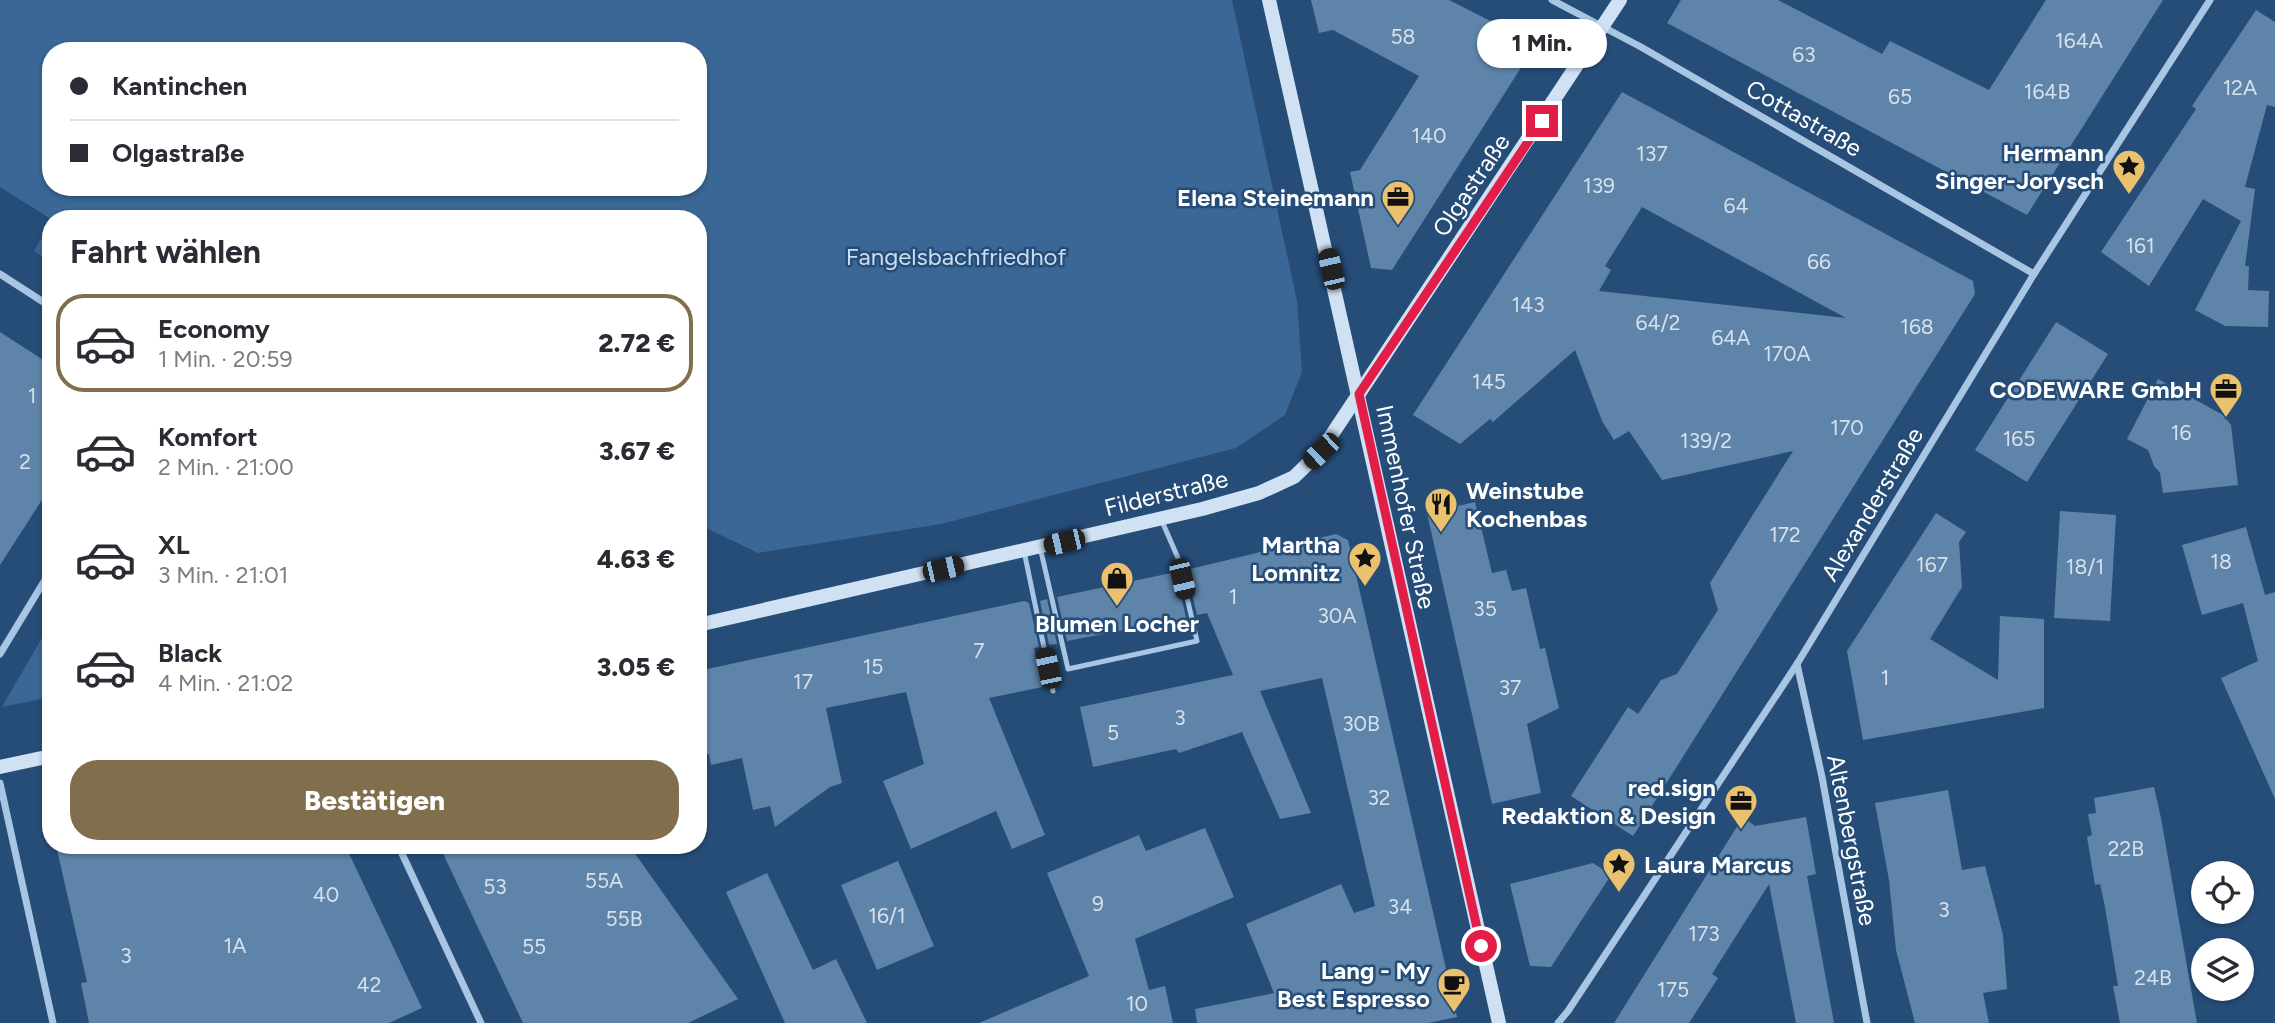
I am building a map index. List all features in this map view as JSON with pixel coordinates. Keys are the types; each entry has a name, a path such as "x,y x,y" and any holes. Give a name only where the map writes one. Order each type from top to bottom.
{"street":[{"name":"Immenhofer Straße","path":"1269,0 1499,1023"},
{"name":"Cottastraße","path":"1552,0 2034,274"},
{"name":"Olgastraße","path":"1359,394 1620,0"},
{"name":"Alexanderstraße","path":"1558,1023 1569,1012 1797,664 2034,274 2210,0"},
{"path":"0,274 42,301"},
{"name":"Filderstraße","path":"707,623 1024,551 1259,493 1294,477 1321,451 1359,394"},
{"path":"0,654 42,585"},
{"name":"Altenbergstraße","path":"1797,664 1822,778 1867,1023"},
{"path":"0,766 42,759"},
{"path":"0,783 53,1023"},
{"path":"402,854 481,1023"}],"lane":[{"path":"1040,547 1068,670 1197,641 1178,558 1161,518"},
{"path":"1024,551 1053,691"}],"green space":[{"name":"Fangelsbachfriedhof","path":"0,0 1232,0 1297,301 1302,372 1285,415 1236,448 941,524 758,553 707,528 707,210 42,210 42,213 0,187"},
{"path":"42,237 42,256 34,251"},
{"path":"42,638 42,699 2,707"}],"building":[{"path":"1311,0 1449,0 1526,39 1531,52 1392,270 1371,268 1350,172 1360,170 1419,76 1333,30 1319,33"},
{"path":"1681,0 1778,0 1882,54 1890,41 1989,90 2046,0 2163,0 2027,215 1667,23"},
{"path":"2256,10 2275,22 2275,107 2267,105 2245,187 2255,189 2245,266 2249,266 2248,290 2269,291 2268,327 2225,326 2195,310 2241,221 2203,199 2149,286 2101,252 2196,109 2192,106"},
{"path":"1622,92 1973,281 1975,294 1633,836 1571,796 1628,707 1638,714 1661,680 1677,674 1718,610 1710,583 1793,451 1662,480 1629,431 1614,440 1602,421 1575,350 1493,422 1490,419 1460,444 1413,415","holes":["1642,207 1846,318 1599,291 1611,270 1605,266"]},
{"path":"2056,322 2108,354 2027,482 1975,450"},
{"path":"0,332 42,359 42,500 0,565"},
{"path":"2158,379 2223,415 2231,425 2238,485 2163,493 2160,473 2148,450 2127,439"},
{"path":"1475,502 1492,573 1506,570 1512,591 1526,588 1540,649 1545,648 1559,708 1527,724 1541,793 1492,804 1427,513"},
{"path":"2060,511 2116,515 2110,621 2054,618"},
{"path":"1936,513 1966,532 1959,542 1962,587 1930,639 1998,680 2000,616 2044,619 2044,708 1863,740 1847,651"},
{"path":"2246,527 2265,595 2275,592 2275,799 2221,678 2258,661 2243,603 2202,615 2182,545"},
{"path":"1336,534 1348,540 1457,1017 1428,1023 1197,1023 1195,1009 1274,993 1246,924 1341,884 1354,913 1375,906 1322,678 1260,691 1311,813 1280,819 1242,732 1179,753 1176,749 1093,767 1080,707 1233,675 1207,613 1197,615 1186,570"},
{"name":"Blumen Locher","path":"1176,572 1186,618 1067,641 1057,597"},
{"path":"1047,599 1057,644 1049,645 1040,601"},
{"path":"1024,601 1029,603 1039,647 1034,648 1042,687 989,698 1045,835 1012,849 996,811 911,849 883,781 924,764 906,692 826,708 842,783 830,787 775,827 770,806 753,810 742,758 711,765 707,754 707,669"},
{"path":"2154,787 2197,1023 2120,1023 2113,986 2118,986 2105,907 2100,884 2095,885 2087,837 2092,835 2088,814 2096,813 2094,798"},
{"path":"1948,790 1962,870 1985,866 2003,935 2007,989 1983,993 1989,1023 1915,1023 1896,950 1889,880 1875,803"},
{"path":"1743,817 1755,826 1806,817 1816,874 1807,876 1834,1023 1796,1023 1769,884 1712,974 1718,978 1689,1023 1614,1023"},
{"path":"1205,828 1234,897 1135,939 1149,990 1165,986 1173,1023 979,1023 1089,976 1047,873 1139,835 1146,851"},
{"path":"58,854 349,854 422,1008 389,1023 89,1023 81,983 87,982"},
{"path":"443,854 635,854 738,999 688,1023 523,1023"},
{"path":"898,861 934,946 877,970 841,885"},
{"path":"1593,863 1611,875 1551,967 1530,966 1510,884"},
{"path":"767,873 813,970 836,959 867,1023 785,1023 726,892"}],"place":[{"name":"Hermann Singer-Jorysch","path":"2129,196"},
{"name":"Elena Steinemann","path":"1398,227"},
{"name":"CODEWARE GmbH","path":"2226,419"},
{"name":"Weinstube Kochenbas","path":"1441,534"},
{"name":"Martha Lomnitz","path":"1365,588"},
{"name":"Blumen Locher","path":"1117,608"},
{"name":"red.sign Redaktion & Design","path":"1741,831"},
{"name":"Laura Marcus","path":"1619,894"},
{"name":"Lang - My Best Espresso","path":"1454,1014"}],"route":[{"path":"1481,946 1416,663 1359,394 1542,121"}]}
